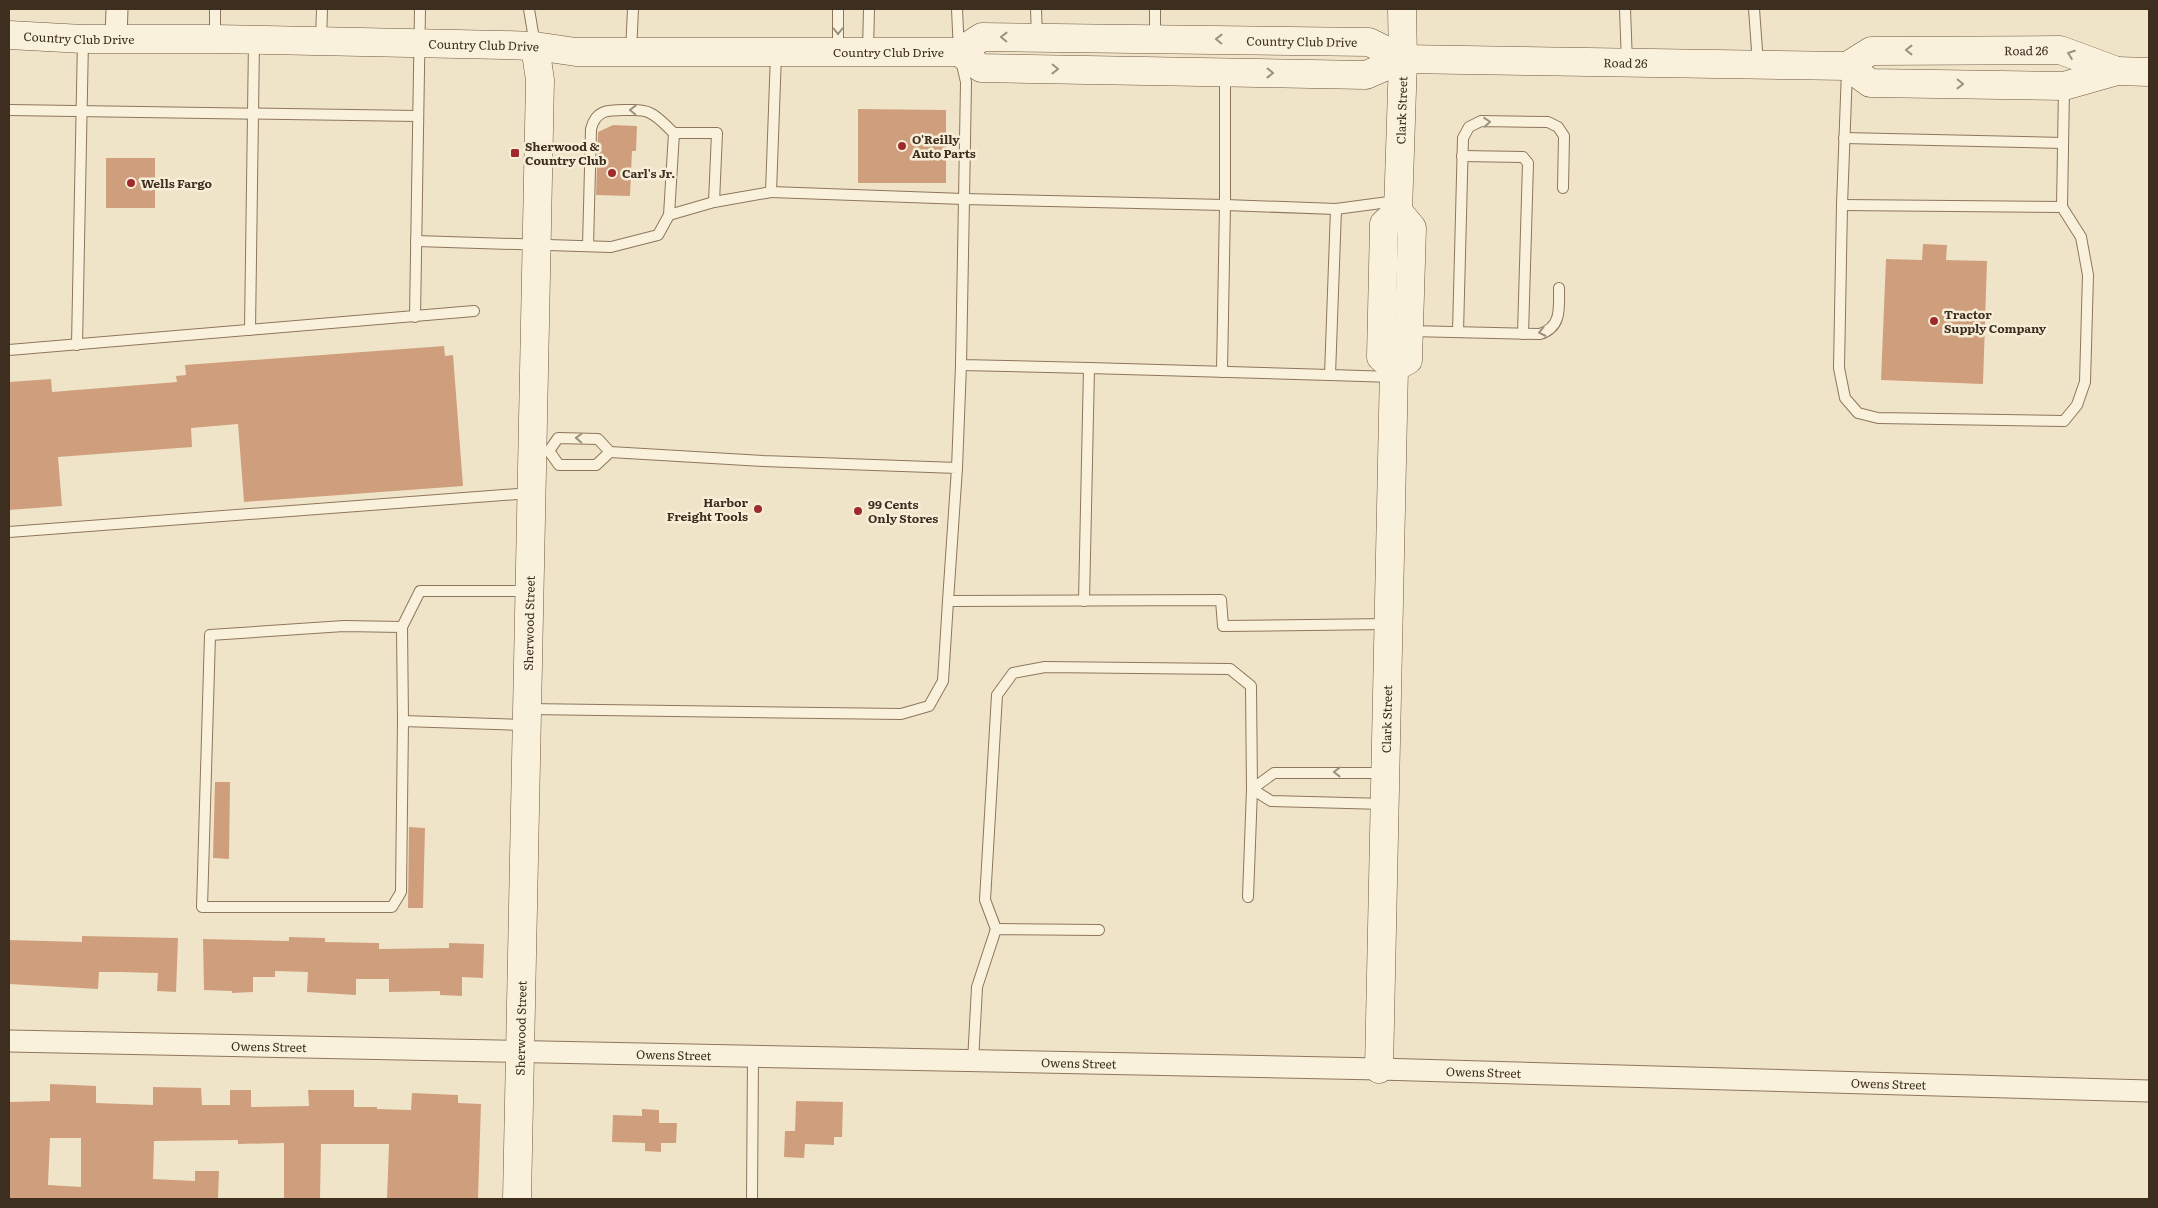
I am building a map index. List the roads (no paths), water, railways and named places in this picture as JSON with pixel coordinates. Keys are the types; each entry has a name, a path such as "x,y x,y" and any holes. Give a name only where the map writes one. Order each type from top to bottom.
{"street":[{"path":"116,38 117,9"},
{"name":"Clark Street","path":"1398,206 1403,59 1402,9"},
{"name":"Country Club Drive","path":"9,35 84,39 215,39 535,46 576,52 776,54 959,52 982,36 1155,38 1369,42 1403,59"},
{"name":"Sherwood Street","path":"517,1199 532,493 540,451 537,243 540,80 535,46"},
{"name":"Road 26","path":"1403,59 1847,66 1871,50 2060,50 2116,71"},
{"name":"Country Club Drive","path":"959,52 981,68 1366,75 1403,59"},
{"name":"Road 26","path":"1847,66 1870,83 2064,86 2116,71 2149,72"},
{"path":"1398,206 1412,228 1408,360 1394,373 1381,356 1384,224 1398,206"},
{"path":"1384,242 1391,246 1396,256 1395,316 1397,327 1402,331 1409,331"},
{"name":"Clark Street","path":"1380,1069 1394,373"},
{"name":"Owens Street","path":"9,1041 1380,1069 2149,1092"}],"lane":[{"path":"215,9 215,39"},
{"path":"321,41 322,9"},
{"path":"414,317 420,9"},
{"path":"529,9 535,46"},
{"path":"631,53 633,9"},
{"path":"838,9 838,54"},
{"path":"868,9 868,53"},
{"path":"402,721 527,717 901,714 929,706 943,681 957,468 961,365 966,82 959,52 957,9"},
{"path":"1036,9 1037,37"},
{"path":"1155,9 1155,38"},
{"path":"1625,9 1627,63"},
{"path":"1754,9 1758,65"},
{"path":"77,345 84,39"},
{"path":"250,330 254,40"},
{"path":"771,192 776,54"},
{"path":"1847,66 1839,368 1845,398 1858,413 1878,418 2064,421 2077,405 2085,382 2088,275 2081,237 2062,207 2064,86"},
{"path":"1222,372 1225,72"},
{"path":"9,110 417,116"},
{"path":"588,246 590,129 592,122 598,114 606,110 645,110 652,113 674,133 717,133 714,202"},
{"path":"1458,332 1462,156 1463,138 1469,127 1482,122 1548,122 1558,127 1564,136 1563,188"},
{"path":"416,241 537,243 611,247 658,235 669,215 674,133"},
{"path":"1844,138 2063,143"},
{"path":"1462,156 1523,157 1528,163 1523,334"},
{"path":"669,215 714,202 771,192 1336,209 1398,206"},
{"path":"1842,205 2062,207"},
{"path":"1330,375 1336,209"},
{"path":"1409,331 1540,334 1550,331 1558,320 1559,288"},
{"path":"9,350 474,312"},
{"path":"961,365 1330,375 1394,373"},
{"path":"1084,601 1089,368"},
{"path":"610,452 596,465 559,465 540,451 558,438 598,439 610,452 763,461 957,468"},
{"path":"9,532 532,493"},
{"path":"402,626 344,626 210,634 202,907 392,907 401,892 402,626 420,591 529,591"},
{"path":"948,601 1221,600 1223,626 1389,624"},
{"path":"973,1062 977,987 996,929 986,900 997,695 1014,673 1045,667 1230,669 1251,686 1252,789 1248,897"},
{"path":"1252,789 1274,773 1386,773"},
{"path":"1252,789 1271,801 1386,804"},
{"path":"996,929 1099,930"},
{"path":"752,1199 753,1057"}],"place":[{"name":"O'Reilly Auto Parts","path":"902,146"},
{"name":"Sherwood & Country Club","path":"515,153"},
{"name":"Carl's Jr.","path":"612,173"},
{"name":"Wells Fargo","path":"131,183"},
{"name":"Tractor Supply Company","path":"1934,321"},
{"name":"Harbor Freight Tools","path":"758,509"},
{"name":"99 Cents Only Stores","path":"858,511"}]}
